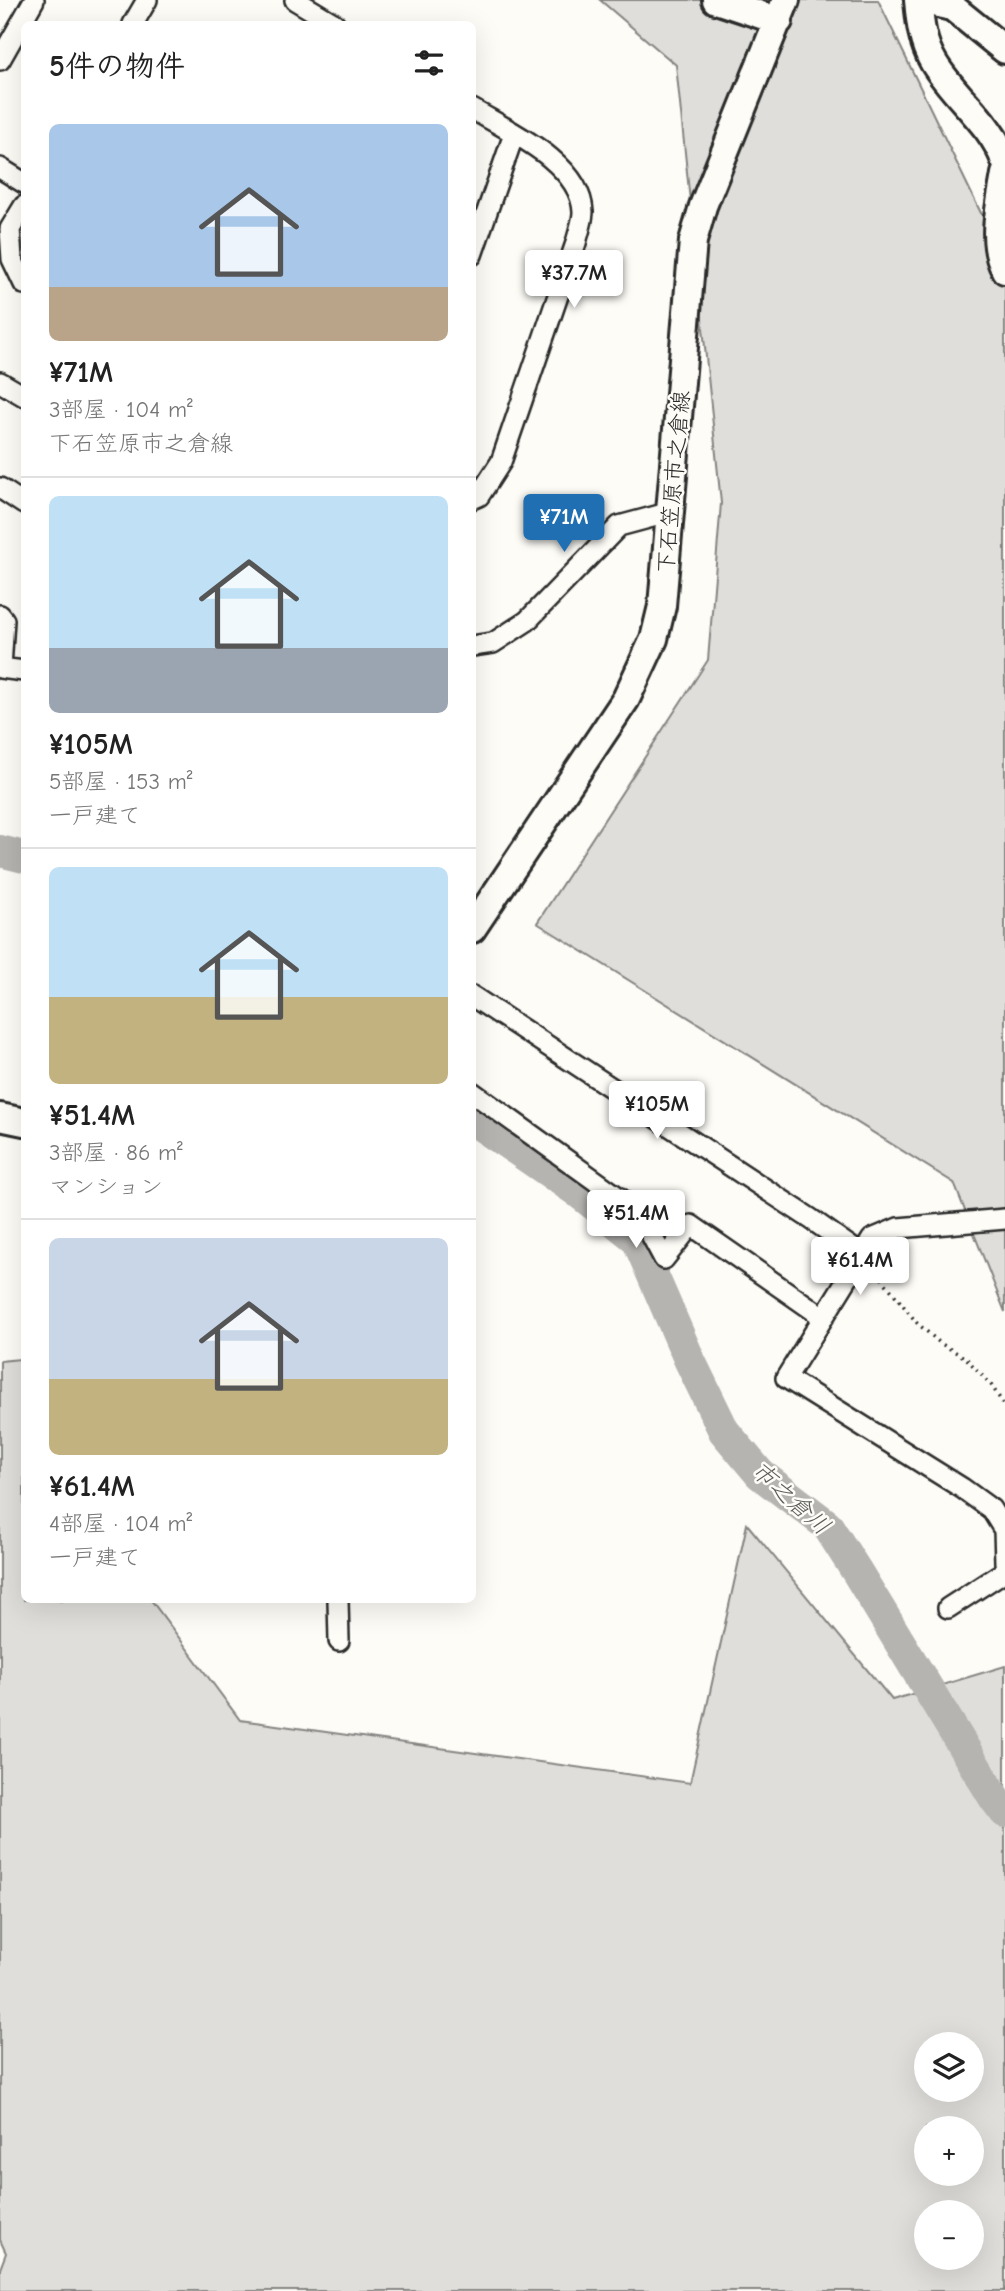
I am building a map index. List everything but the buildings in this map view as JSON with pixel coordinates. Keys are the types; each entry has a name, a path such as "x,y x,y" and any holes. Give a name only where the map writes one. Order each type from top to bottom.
{"main road":[{"path":"716,0 782,11"},
{"path":"1005,50 952,7 919,0 921,34 934,64 998,142 1005,161"},
{"name":"下石笠原市之倉線","path":"476,923 626,699 654,639 662,606 694,241 703,206 782,11"},
{"path":"1005,174 997,227 999,258 1005,270"},
{"path":"0,1117 21,1121"}],"street":[{"path":"22,21 34,0"},
{"path":"138,21 147,0"},
{"path":"295,0 330,21"},
{"path":"0,61 21,23"},
{"path":"476,111 558,163 577,189 583,212 576,243 501,462 476,497"},
{"path":"476,231 514,134"},
{"path":"0,168 21,181"},
{"path":"21,211 10,229 12,259 21,278"},
{"path":"0,382 21,394"},
{"path":"0,488 21,502"},
{"path":"476,645 493,643 527,621 619,526 671,512"},
{"path":"0,615 4,620 1,668 21,671"},
{"path":"476,999 862,1255"},
{"path":"476,1095 639,1212 664,1259 691,1225 824,1317"},
{"path":"1005,1219 898,1228 872,1238 786,1378 991,1509 1004,1530 1005,1563"},
{"path":"948,1608 1005,1571"},
{"path":"338,1603 338,1641"}],"path":[{"path":"862,1255 917,1323 940,1343 966,1358 992,1386 1005,1407"}],"shaded area":[{"path":"600,0 878,0 994,240 1005,249 1005,1312 954,1183 537,923 708,660 721,503 676,65"},
{"path":"0,1361 21,1361 21,1603 153,1603 240,1720 690,1783 747,1524 892,1700 1005,1666 1005,2291 0,2291 0,2269 6,2253 0,2240"}],"waterway":[{"name":"市之倉川","path":"0,851 21,856"},
{"name":"市之倉川","path":"476,1122 577,1191 637,1239 724,1431 760,1474 827,1525 1005,1812"}]}
